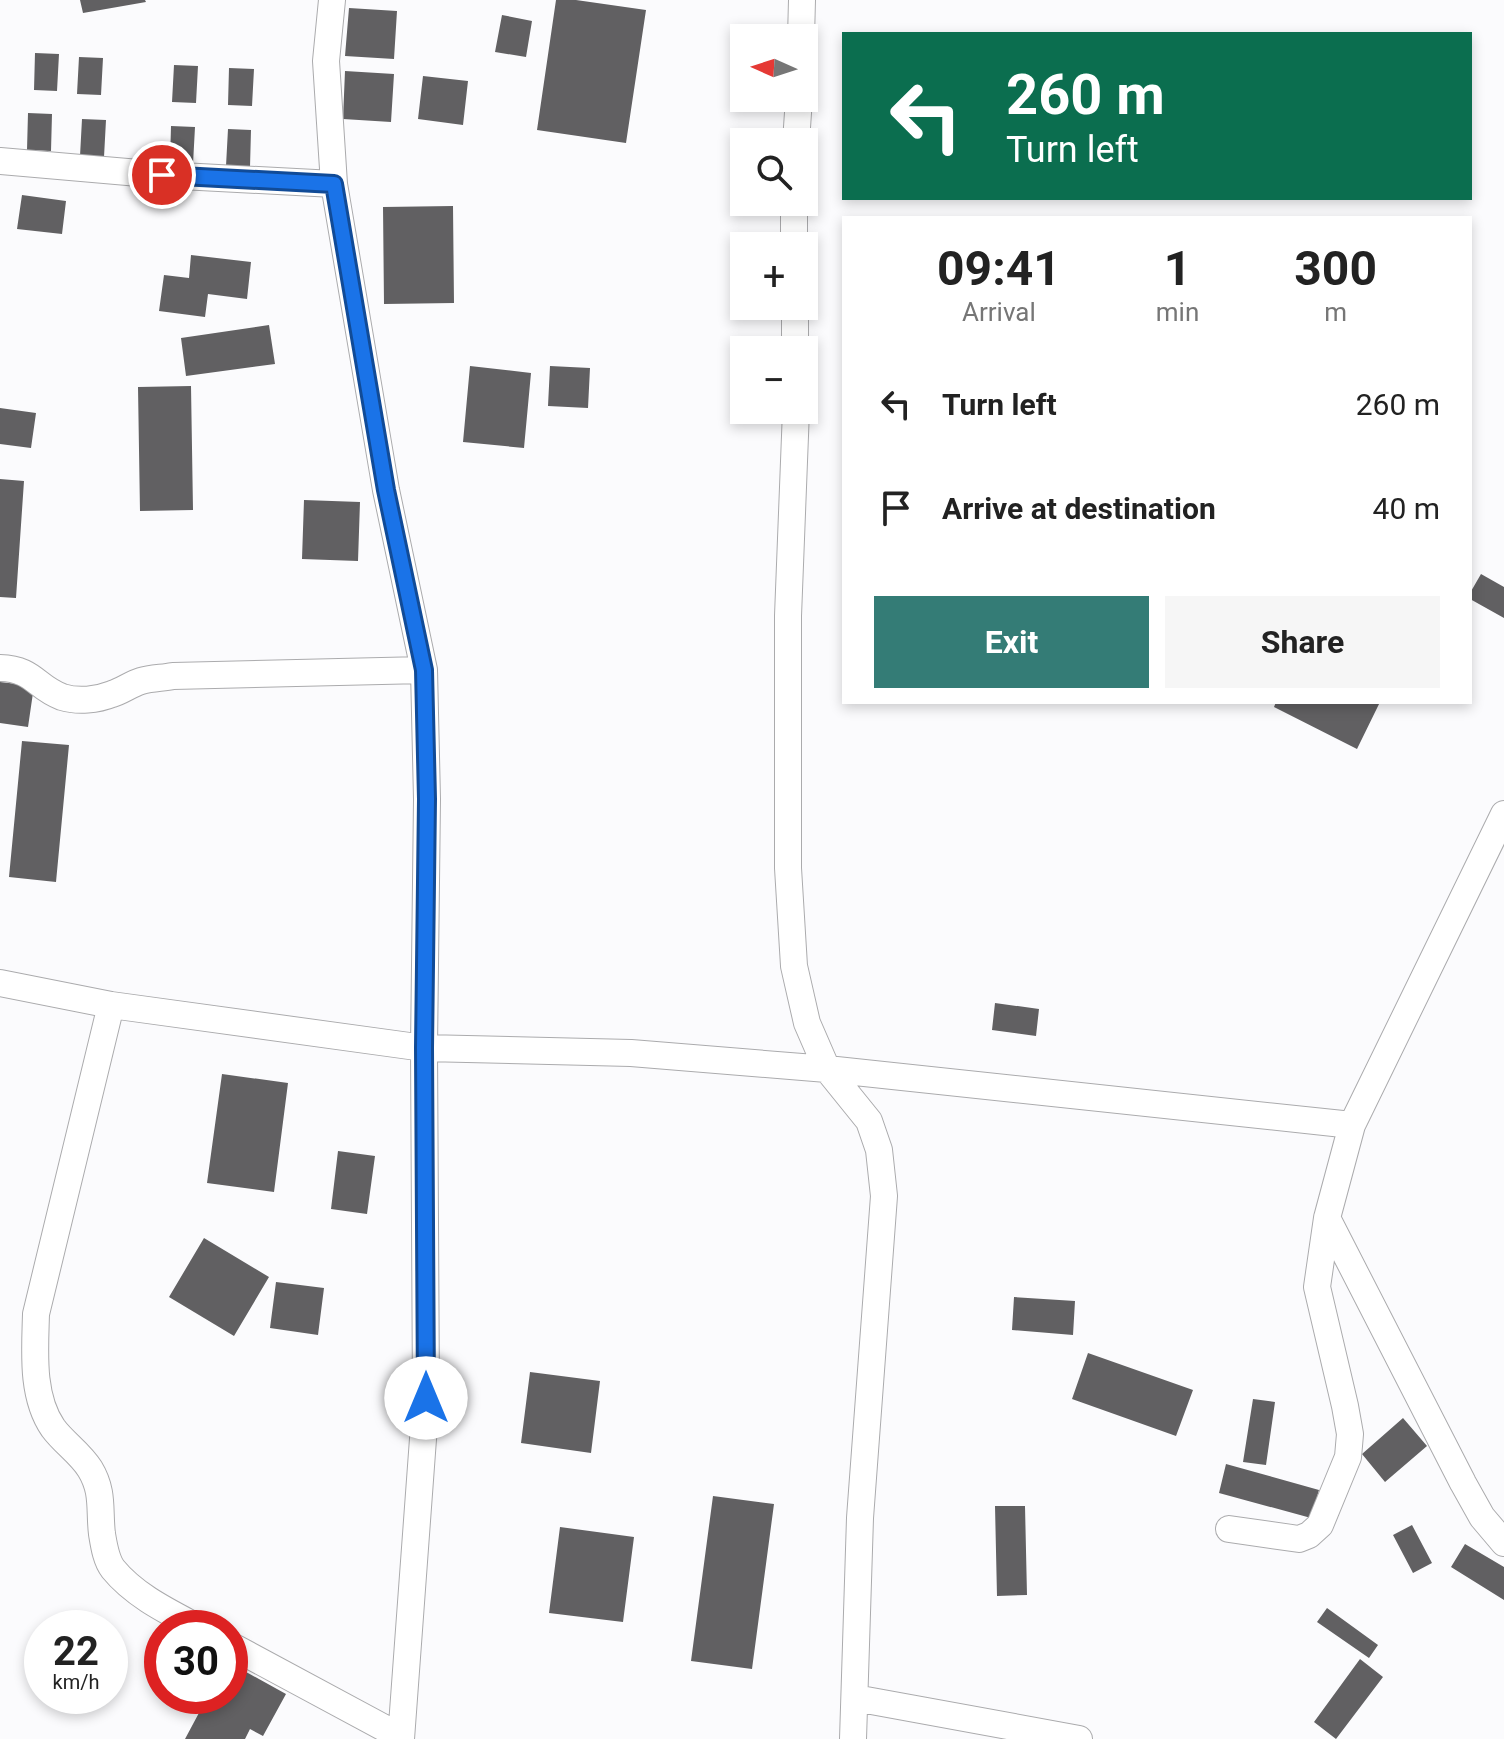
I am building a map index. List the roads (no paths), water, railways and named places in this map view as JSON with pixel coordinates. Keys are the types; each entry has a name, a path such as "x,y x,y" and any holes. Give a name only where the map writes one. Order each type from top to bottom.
{"street":[{"path":"248,1655 401,1738 426,1398 424,1048 427,799 424,670 386,490 334,184 326,61 332,0"},
{"path":"801,24 802,0"},
{"path":"0,161 162,175 334,184"},
{"path":"795,424 788,616 788,868 794,966 807,1023 827,1069 869,1121 879,1150 884,1196 860,1518 853,1739"},
{"path":"0,668 14,668 63,697 86,701 112,694 142,680 173,676 424,670"},
{"path":"1229,1529 1299,1539 1309,1535 1320,1525 1348,1457 1350,1434 1345,1406 1317,1287 1327,1218 1352,1125 1504,814"},
{"path":"0,983 111,1005 424,1048 631,1053 827,1069 1352,1125"},
{"path":"111,1005 36,1314 35,1356 43,1411 55,1430 90,1468 100,1492 106,1556 113,1569 146,1600 165,1610"},
{"path":"1327,1218 1463,1483 1482,1517 1504,1543"},
{"path":"855,1698 1079,1739"}]}
